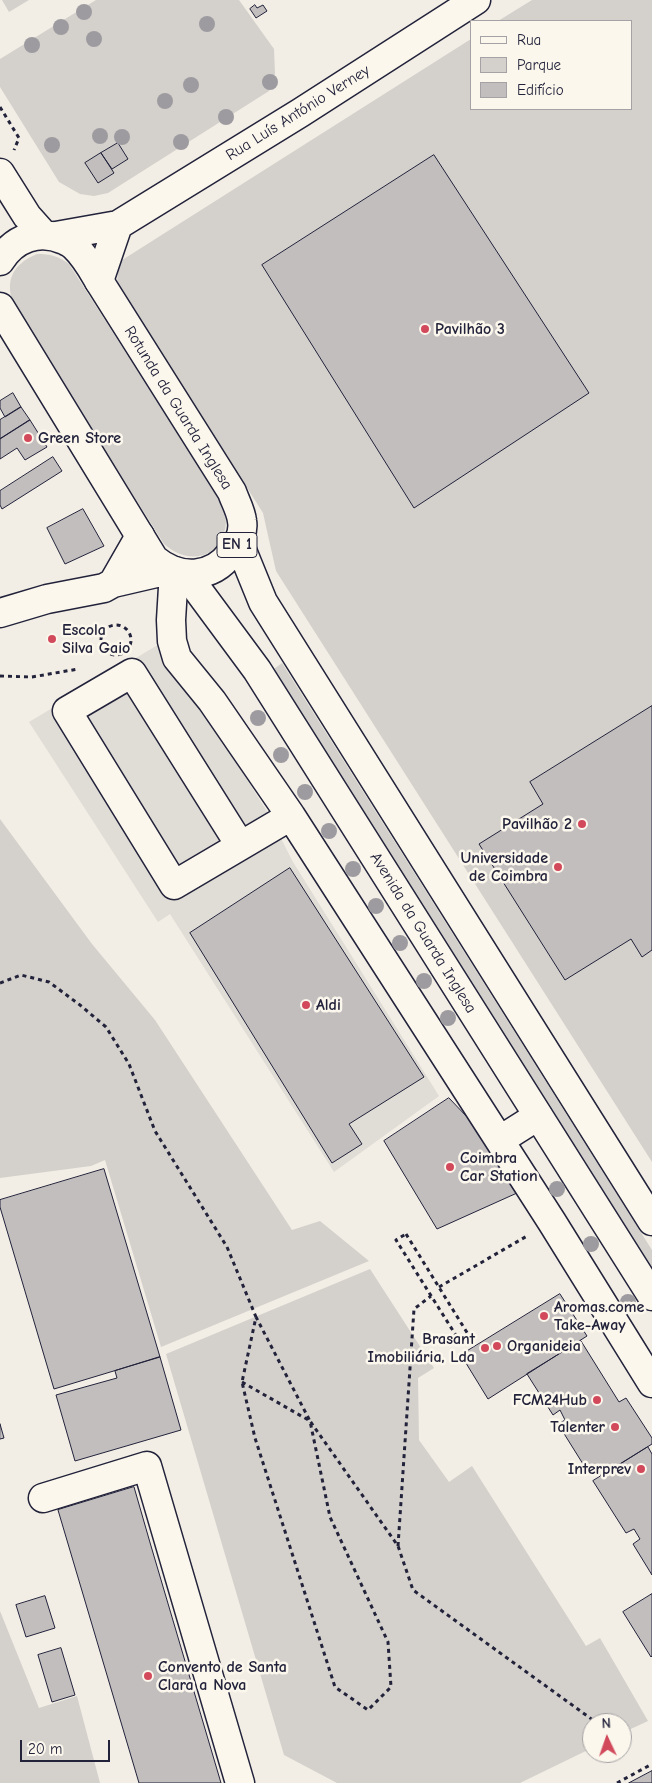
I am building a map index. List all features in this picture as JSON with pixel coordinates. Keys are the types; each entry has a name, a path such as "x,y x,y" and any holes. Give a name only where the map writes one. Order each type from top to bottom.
{"main road":[{"name":"Rua Luís António Verney","path":"118,225 300,113 476,0"},
{"name":"EN 1","path":"0,173 26,216 50,235"},
{"path":"0,261 17,242 30,236 118,225 99,281"},
{"name":"Rotunda da Guarda Inglesa","path":"0,613 47,599 104,588 113,584 176,572 208,572 224,563 238,543 242,522 232,492 88,262 73,244 50,235"},
{"path":"0,307 154,559 176,572 171,620 172,640 177,658 212,701 291,816 500,1140 652,1383"},
{"path":"113,584 140,536"},
{"path":"238,543 263,602 652,1221"},
{"name":"Avenida da Guarda Inglesa","path":"176,572 257,670 652,1296"},
{"path":"240,845 132,673 67,711 174,885 291,816"},
{"path":"500,1140 538,1116"},
{"path":"43,1498 147,1466 240,1783"}],"path":[{"path":"0,107 19,138"},
{"path":"102,658 108,655 121,656 131,648 132,635 123,626 110,625 102,633 101,645 108,655"},
{"path":"0,676 32,677 81,669"},
{"path":"0,983 21,975 49,982 106,1027 129,1064 154,1131 227,1247 256,1317 310,1421 398,1546 414,1590 583,1713"},
{"path":"439,1288 459,1274 552,1222"},
{"path":"406,1234 471,1340 462,1345 431,1296 396,1240 406,1234"},
{"path":"398,1546 412,1318 414,1309 431,1296"},
{"path":"242,1382 310,1421 330,1518 388,1642 391,1687 368,1710 335,1687 254,1438 242,1382 256,1317"},
{"path":"617,1783 652,1764"}],"shaded area":[{"path":"161,643 268,813 293,862 439,1096 334,1172 170,914 158,922 29,722"}],"green space":[{"path":"2,0 29,0 9,12"},
{"path":"96,0 239,0 274,49 275,74 269,91 108,193 94,196 80,194 59,182 0,87 0,59"},
{"name":"Universidade de Coimbra","path":"532,0 652,0 652,1162 276,571 263,513 117,282 119,262 470,40 470,110 632,110 632,20 500,20"},
{"path":"37,254 54,256 69,264 224,506 226,521 224,534 219,544 210,552 200,556 189,556 177,552 164,544 17,311 10,293 12,277 15,270 21,264"},
{"path":"282,663 652,1250 652,1268 274,669"},
{"path":"0,819 92,944 155,1020 292,1230 320,1221 369,1261 161,1347 105,1160 91,1166 0,1178"},
{"path":"370,1269 434,1368 418,1378 419,1440 449,1482 472,1466 586,1646 600,1638 648,1721 632,1728 632,1713 582,1713 582,1753 520,1783 337,1783 284,1755 166,1354"},
{"path":"0,1611 39,1708 77,1696 100,1783 0,1783"}],"building":[{"path":"255,5 257,8 263,5 267,11 256,18 250,9"},
{"path":"118,143 128,159 112,169 101,153"},
{"path":"101,153 114,173 98,183 85,163"},
{"name":"Pavilhão 3","path":"434,155 589,393 414,508 262,265"},
{"path":"13,393 21,407 5,417 0,408 0,401"},
{"path":"21,407 30,420 0,439 0,420"},
{"path":"30,420 47,447 25,460 17,448 0,459 0,439"},
{"path":"53,457 62,471 2,509 0,505 0,491"},
{"path":"83,509 104,546 65,564 47,528"},
{"name":"Pavilhão 2","path":"652,706 652,950 642,957 631,939 565,980 479,844 543,804 530,782"},
{"name":"Aldi","path":"290,868 424,1077 349,1124 362,1144 332,1163 190,933"},
{"name":"Coimbra Car Station","path":"449,1098 468,1118 517,1193 437,1229 384,1141"},
{"path":"104,1169 160,1357 54,1389 0,1207 0,1200"},
{"path":"560,1294 587,1336 488,1399 461,1355"},
{"path":"581,1341 619,1402 626,1398 652,1438 652,1444 601,1476 596,1468 588,1472 558,1424 565,1420 560,1410 553,1415 527,1374"},
{"path":"160,1357 181,1430 75,1461 56,1395 117,1378 115,1371"},
{"path":"0,1424 4,1438 0,1439"},
{"path":"648,1447 652,1454 652,1575 633,1544 640,1539 634,1529 626,1533 593,1481"},
{"name":"Convento de Santa Clara a Nova","path":"134,1487 221,1783 139,1783 58,1510"},
{"path":"652,1594 652,1656 651,1657 623,1612"},
{"path":"45,1596 55,1628 26,1637 16,1605"},
{"path":"61,1648 75,1695 52,1702 38,1655"},
{"path":"652,1771 652,1783 629,1783"}],"place":[{"name":"Pavilhão 3","path":"425,329"},
{"name":"Green Store","path":"28,438"},
{"name":"Escola Silva Gaio","path":"52,639"},
{"name":"Pavilhão 2","path":"582,824"},
{"name":"Universidade de Coimbra","path":"558,867"},
{"name":"Aldi","path":"306,1005"},
{"name":"Coimbra Car Station","path":"450,1167"},
{"name":"Aromas.come Take-Away","path":"544,1316"},
{"name":"Organideia","path":"497,1346"},
{"name":"Brasant Imobiliária, Lda","path":"485,1348"},
{"name":"FCM24Hub","path":"597,1400"},
{"name":"Talenter","path":"615,1427"},
{"name":"Interprev","path":"641,1469"},
{"name":"Convento de Santa Clara a Nova","path":"148,1676"}]}
